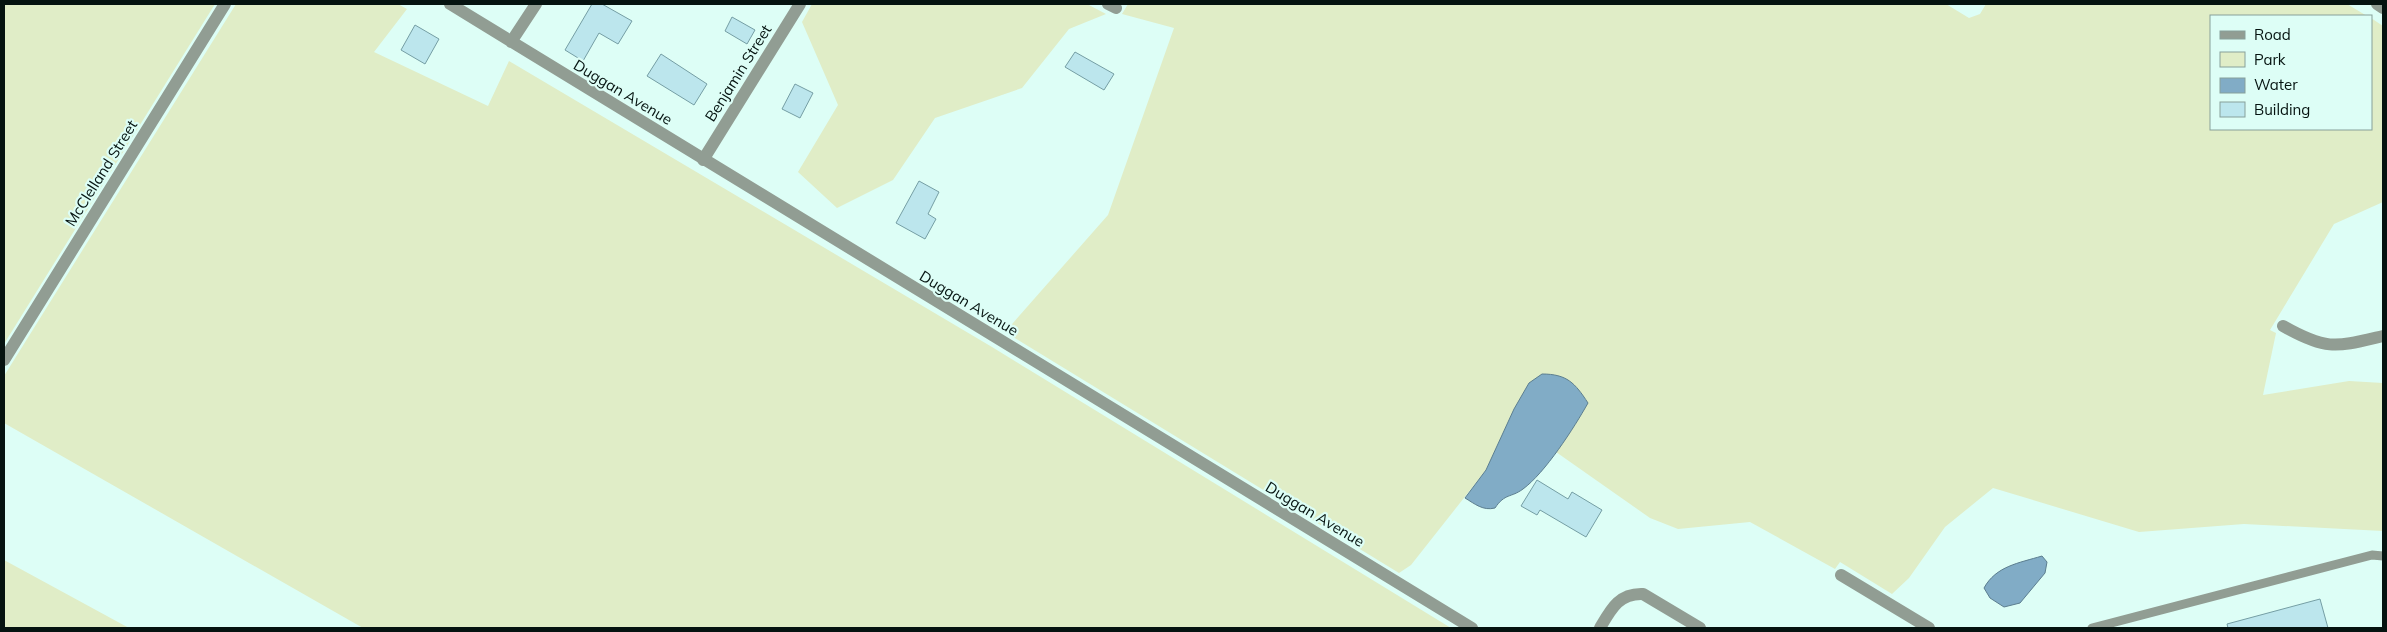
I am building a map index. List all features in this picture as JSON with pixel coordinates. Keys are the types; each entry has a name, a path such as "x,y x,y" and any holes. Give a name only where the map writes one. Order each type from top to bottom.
{"street":[{"name":"McClelland Street","path":"4,360 225,4"},
{"name":"Duggan Avenue","path":"450,4 1472,628"},
{"path":"511,42 536,4"},
{"name":"Benjamin Street","path":"703,160 800,4"},
{"path":"2377,4 2383,8"},
{"path":"2283,326 2322,345 2341,346 2383,336"},
{"path":"1841,574 1929,628"},
{"path":"1600,628 1622,597 1633,594 1643,594 1700,628"}],"lane":[{"path":"2092,628 2372,555 2383,556"}],"green space":[{"path":"4,4 215,4 4,344"},
{"path":"236,4 398,4 407,9 374,52 488,106 509,61 992,347 1451,628 363,628 4,423 4,376"},
{"path":"812,4 1087,4 1106,14 1069,29 1022,88 935,118 893,180 837,208 798,172 838,105 802,22"},
{"path":"1128,4 1946,4 1969,18 1980,14 1986,4 2347,4 2365,15 2210,15 2210,130 2372,130 2372,19 2383,26 2383,202 2334,224 2270,330 2276,333 2263,395 2349,381 2383,383 2383,531 2244,524 2139,532 1993,488 1945,527 1909,578 1892,594 1840,562 1835,569 1750,522 1678,529 1650,518 1556,452 1588,403 1514,409 1486,470 1411,565 1399,573 1005,332 1108,215 1174,28 1122,14"},
{"path":"4,560 129,628 4,628"}],"water":[{"path":"1542,374 1551,374 1570,381 1588,403 1558,449 1532,482 1519,492 1502,500 1495,508 1487,509 1479,506 1465,498 1486,470 1514,409 1529,383"},
{"path":"2042,556 2047,562 2045,573 2020,603 2004,607 1990,598 1984,588 1995,575 2009,566"}],"building":[{"path":"592,4 602,4 632,21 618,44 599,33 583,61 565,50"},
{"path":"732,17 755,30 747,44 725,31"},
{"path":"415,25 439,39 425,64 401,50"},
{"path":"1075,52 1114,74 1104,90 1065,67"},
{"path":"661,54 707,84 694,105 647,76"},
{"path":"795,84 813,93 800,118 782,109"},
{"path":"919,181 939,192 928,214 936,219 925,239 896,223"},
{"path":"1537,480 1568,499 1572,492 1602,510 1586,537 1540,510 1537,515 1521,506"},
{"path":"2320,599 2328,628 2228,628 2227,624"}]}
